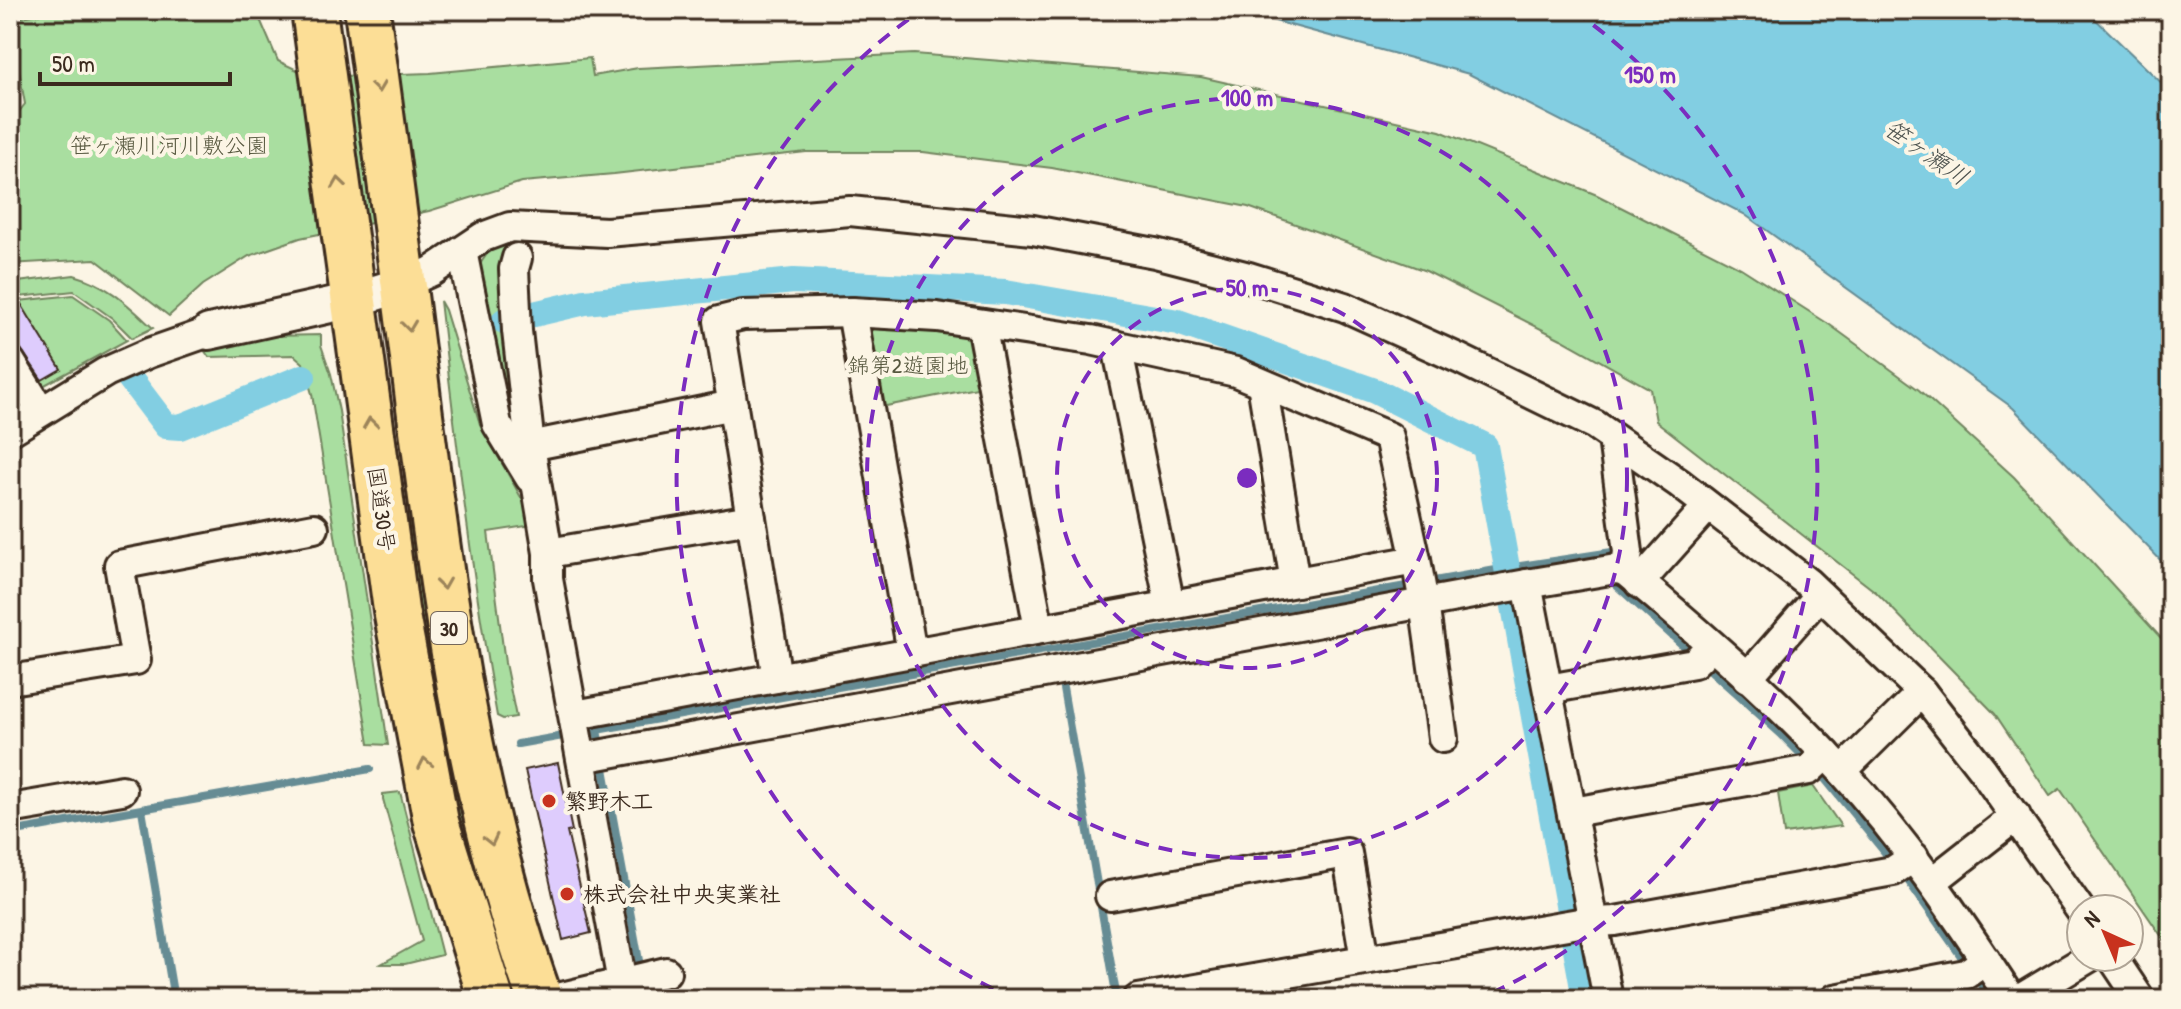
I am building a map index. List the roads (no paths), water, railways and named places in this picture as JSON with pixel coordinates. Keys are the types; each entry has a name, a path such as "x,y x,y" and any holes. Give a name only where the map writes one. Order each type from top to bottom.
{"highway":[{"name":"国道30号","path":"314,10 396,610 436,822 485,983"},
{"name":"30","path":"367,10 448,625 497,866 538,999"}],"street":[{"path":"10,431 106,372 149,353 351,280 402,266 432,271 483,237 510,227 607,232 850,211 1033,230 1155,253 1340,305 1595,425 1708,506 1820,595 1922,692 2016,816 2069,893"},
{"path":"462,251 497,424 537,489"},
{"path":"517,258 514,269 516,318 530,446 548,553 548,579 568,690 586,741 640,981 553,999"},
{"path":"852,312 912,653"},
{"path":"777,678 719,321 743,315 852,312 937,317 1117,346 1236,372 1389,437 1420,583 1443,738"},
{"path":"981,324 1039,629"},
{"path":"1117,346 1170,605"},
{"path":"10,361 41,411"},
{"path":"1262,384 1295,582"},
{"path":"530,446 733,405"},
{"path":"1613,438 1632,576"},
{"path":"1632,576 1708,506"},
{"path":"548,553 751,519"},
{"path":"10,680 136,660 119,565 314,528"},
{"path":"586,741 777,678 1295,582 1515,586 1616,569 1632,576 1703,654 1747,678 1823,764 1904,864 1933,881 1977,967 2011,999"},
{"path":"586,741 1420,583"},
{"path":"1515,586 1548,689 1573,812 1579,923 1608,999"},
{"path":"1747,678 1820,595"},
{"path":"1548,689 1703,654"},
{"path":"1573,812 1823,764 1922,692"},
{"path":"10,809 122,790"},
{"path":"1933,881 2016,816"},
{"path":"1110,896 1347,853 1365,959"},
{"path":"1138,999 1579,923 1615,921 1904,864"},
{"path":"1835,999 1977,967"},
{"path":"2020,999 2065,972"},
{"path":"2123,973 2140,999"},
{"path":"485,983 538,999"}],"water":[{"name":"笹ヶ瀬川","path":"1235,10 2086,10 2171,92 2171,571 2013,408 1744,214 1469,74"}],"waterway":[{"path":"504,321 585,302 794,281 1005,292 1178,322 1375,391 1485,446 1585,999"},
{"path":"128,376 166,426 180,427 303,377"},
{"path":"518,744 1612,552"},
{"path":"1615,584 1781,734 1825,779 1909,882 1991,999"},
{"path":"1063,688 1117,999"},
{"path":"597,730 646,999"},
{"path":"10,832 370,769"},
{"path":"142,810 174,999"}],"place":[{"name":"繁野木工","path":"549,801"},
{"name":"株式会社中央実業社","path":"567,894"}],"park label":[{"name":"笹ヶ瀬川河川敷公園","path":"169,145"},
{"name":"錦第2遊園地","path":"908,365"}]}
